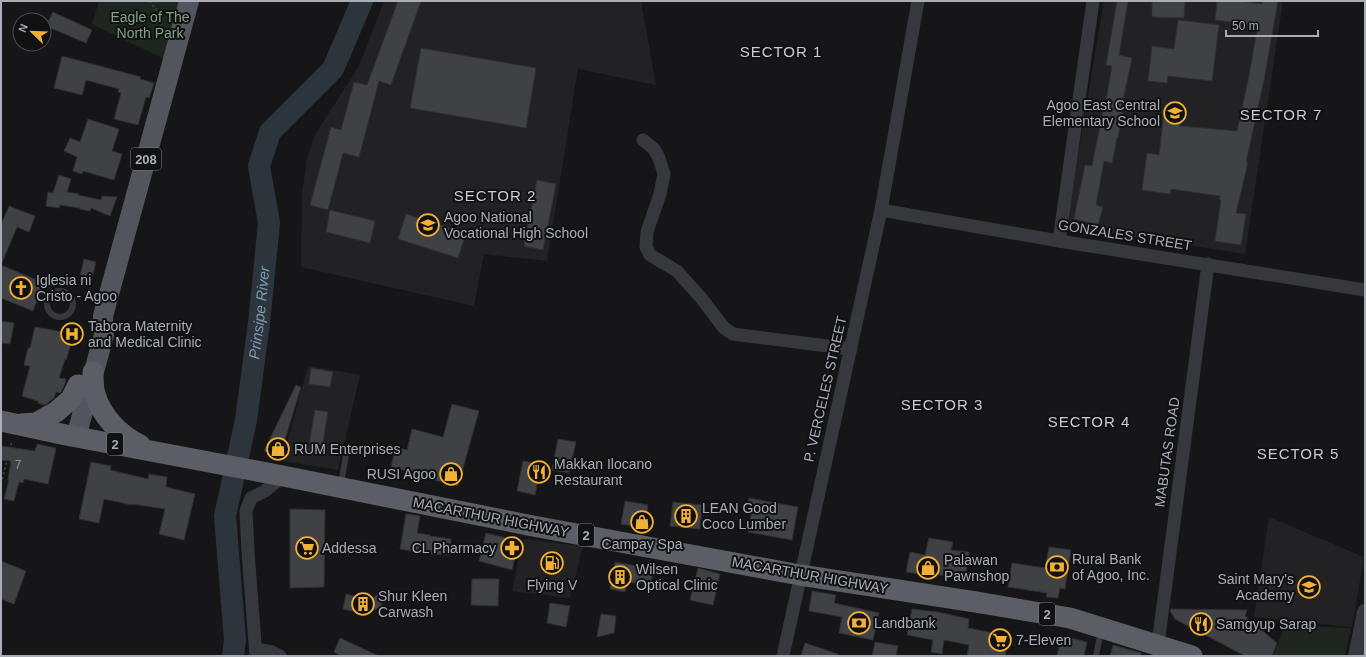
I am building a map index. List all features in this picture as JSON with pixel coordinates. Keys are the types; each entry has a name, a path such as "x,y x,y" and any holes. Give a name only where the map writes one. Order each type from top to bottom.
{"highway":[{"path":"11,427 36,423 56,412 71,399 86,378 102,410 115,427 130,440 153,452"},
{"name":"MACARTHUR HIGHWAY","path":"11,427 71,436 202,460 533,526 800,575 1062,616 1158,644 1192,656"}],"main road":[{"name":"208","path":"71,436 86,378 92,332 103,316 189,1"}],"street":[{"name":"P. VERCELES STREET","path":"783,656 881,210 918,1"},
{"path":"1059,241 1093,1"},
{"path":"643,140 654,149 659,158 664,174 660,194 647,232 646,247 650,255 677,272 702,299 724,328 733,334 851,349"},
{"name":"GONZALES STREET","path":"881,210 1059,241 1365,290"},
{"name":"MABUTAS ROAD","path":"1158,644 1208,264"},
{"path":"274,474 265,491 251,498 246,511 256,653 272,652 280,656"},
{"path":"1356,656 1365,612"}],"lane":[{"path":"60,290 65,291 72,298 73,307 64,317 54,316 48,310 46,301 51,293 60,290"},
{"path":"341,487 348,449"},
{"path":"1096,656 1102,627"}],"path":[{"path":"150,1 160,15 162,26"},
{"path":"1,484 11,427"}],"shaded area":[{"path":"384,1 641,1 656,85 578,69 547,261 484,254 474,306 301,267 302,195 307,157 316,133 359,66"},
{"name":"Agoo East Central Elementary School","path":"1104,1 1283,1 1245,254 1066,226"},
{"path":"308,366 360,375 338,470 282,461"},
{"name":"Saint Mary's Academy","path":"1269,517 1364,557 1352,627 1254,617"},
{"path":"523,539 583,546 570,598 512,591"}],"green space":[{"name":"Eagle of The North Park","path":"99,1 183,1 166,60 92,24"},
{"path":"1285,625 1351,628 1345,656 1273,656"}],"building":[{"path":"398,1 421,1 391,85 379,81 359,157 343,153 328,210 310,205 331,127 341,130 354,82 367,85"},
{"path":"1117,1 1128,1 1119,55 1132,58 1121,109 1123,109 1112,163 1104,161 1096,205 1103,207 1098,225 1074,219 1085,165 1092,166 1105,106 1112,66 1106,65"},
{"path":"1152,1 1185,1 1184,18 1152,17"},
{"path":"1217,1 1240,1 1262,4 1262,1 1278,1 1264,80 1246,162 1248,162 1236,213 1246,214 1241,245 1215,241 1221,200 1219,199 1220,196 1171,189 1170,194 1142,190 1147,153 1159,155 1164,113 1182,114 1180,126 1237,131 1258,25 1215,20"},
{"path":"53,12 92,30 86,43 52,29"},
{"path":"1178,20 1219,25 1212,81 1168,76 1167,83 1148,81 1152,46 1174,49"},
{"path":"421,48 536,68 526,128 410,108"},
{"path":"62,56 141,77 140,79 154,83 149,98 146,97 138,125 114,119 121,93 118,92 119,89 86,80 82,95 54,88"},
{"path":"88,119 119,129 112,151 122,154 114,180 83,171 82,174 73,171 77,157 64,151 70,138 80,142"},
{"path":"59,175 71,179 67,192 101,200 102,196 117,197 110,216 91,208 90,211 60,205 59,208 46,206 48,192 53,193"},
{"path":"537,180 556,184 543,250 524,246"},
{"path":"9,206 35,216 29,232 17,227 1,265 1,225"},
{"path":"330,210 375,221 370,243 326,232"},
{"path":"406,214 466,233 458,258 398,239"},
{"path":"84,259 96,262 91,283 79,280"},
{"name":"Iglesia ni Cristo - Agoo","path":"1,265 44,283 33,311 1,298"},
{"path":"1,321 14,323 10,344 1,343"},
{"path":"35,327 74,334 59,378 66,379 65,384 61,392 56,392 54,398 45,405 22,396 30,366 24,365"},
{"path":"311,368 333,372 330,387 309,384"},
{"path":"296,385 301,387 280,456 264,451"},
{"path":"452,404 479,411 458,486 391,467 396,447 407,450 412,429 443,437"},
{"path":"315,410 328,412 321,453 308,451"},
{"path":"558,439 576,442 569,473 552,470"},
{"path":"37,444 56,448 48,484 24,479 23,483 19,482 14,501 4,499 9,480 11,461 1,460 1,446 35,451"},
{"path":"523,461 541,464 535,495 517,491"},
{"path":"91,462 111,466 110,470 148,479 149,474 167,477 166,487 195,494 184,540 159,534 165,509 132,505 104,499 99,523 79,519"},
{"path":"749,498 798,507 792,540 748,532 751,515 746,514"},
{"path":"625,501 648,505 644,528 621,524"},
{"name":"LEAN Good Coco Lumber","path":"673,502 702,505 700,529 670,526"},
{"name":"Addessa","path":"290,509 325,510 324,587 290,588"},
{"path":"406,514 420,516 417,533 451,539 450,555 427,554 400,549"},
{"path":"486,533 519,541 512,570 479,561"},
{"path":"929,538 953,542 951,550 969,552 965,580 920,571 920,574 906,572 910,552 925,555"},
{"path":"1049,547 1071,550 1065,589 1060,588 1058,598 1046,597 1047,593 1008,587 1012,563 1045,568"},
{"name":"Flying V","path":"545,555 561,558 558,570 543,567"},
{"path":"1,561 26,571 14,604 1,599"},
{"path":"615,562 653,569 651,585 627,582 625,592 610,589"},
{"path":"698,568 720,574 713,605 690,600"},
{"path":"472,579 499,579 498,606 471,605"},
{"name":"Landbank","path":"812,591 836,595 834,603 879,613 873,640 839,633 842,617 809,611"},
{"name":"Shur Kleen Carwash","path":"384,592 381,607 365,614 343,609 346,594 368,600"},
{"path":"550,603 570,606 566,627 547,623"},
{"path":"912,609 938,612 969,619 968,628 1009,636 1005,656 967,656 969,645 944,640 942,654 931,652 933,640 907,635"},
{"path":"1171,609 1247,610 1245,616 1277,643 1272,656 1245,656 1175,619 1170,611"},
{"path":"601,614 616,616 614,633 597,637"},
{"path":"1062,636 1087,642 1084,656 1057,656"},
{"path":"340,638 379,656 341,656 334,652"},
{"path":"875,642 898,646 896,656 872,656"},
{"path":"805,643 838,654 837,656 801,656"},
{"path":"1113,645 1141,653 1141,656 1110,656"}],"waterway":[{"name":"Prinsipe River","path":"233,656 235,640 225,516 246,420 259,323 269,223 259,166 270,132 333,69 362,1"}],"place":[{"name":"Agoo East Central Elementary School","path":"1175,113"},
{"name":"Agoo National Vocational High School","path":"428,225"},
{"name":"Iglesia ni Cristo - Agoo","path":"21,288"},
{"name":"Tabora Maternity and Medical Clinic","path":"72,334"},
{"name":"RUM Enterprises","path":"278,449"},
{"name":"Makkan Ilocano Restaurant","path":"539,472"},
{"name":"RUSI Agoo","path":"451,474"},
{"name":"LEAN Good Coco Lumber","path":"686,516"},
{"name":"Campay Spa","path":"642,522"},
{"name":"Addessa","path":"307,548"},
{"name":"CL Pharmacy","path":"512,548"},
{"name":"Flying V","path":"552,563"},
{"name":"Rural Bank of Agoo, Inc.","path":"1057,567"},
{"name":"Palawan Pawnshop","path":"928,568"},
{"name":"Wilsen Optical Clinic","path":"620,577"},
{"name":"Saint Mary's Academy","path":"1309,587"},
{"name":"Shur Kleen Carwash","path":"363,604"},
{"name":"Landbank","path":"859,623"},
{"name":"Samgyup Sarap","path":"1201,624"},
{"name":"7-Eleven","path":"1000,640"}],"district":[{"name":"SECTOR 1","path":"781,52"},
{"name":"SECTOR 7","path":"1281,115"},
{"name":"SECTOR 2","path":"495,196"},
{"name":"SECTOR 3","path":"942,405"},
{"name":"SECTOR 4","path":"1089,422"},
{"name":"SECTOR 5","path":"1298,454"}]}
